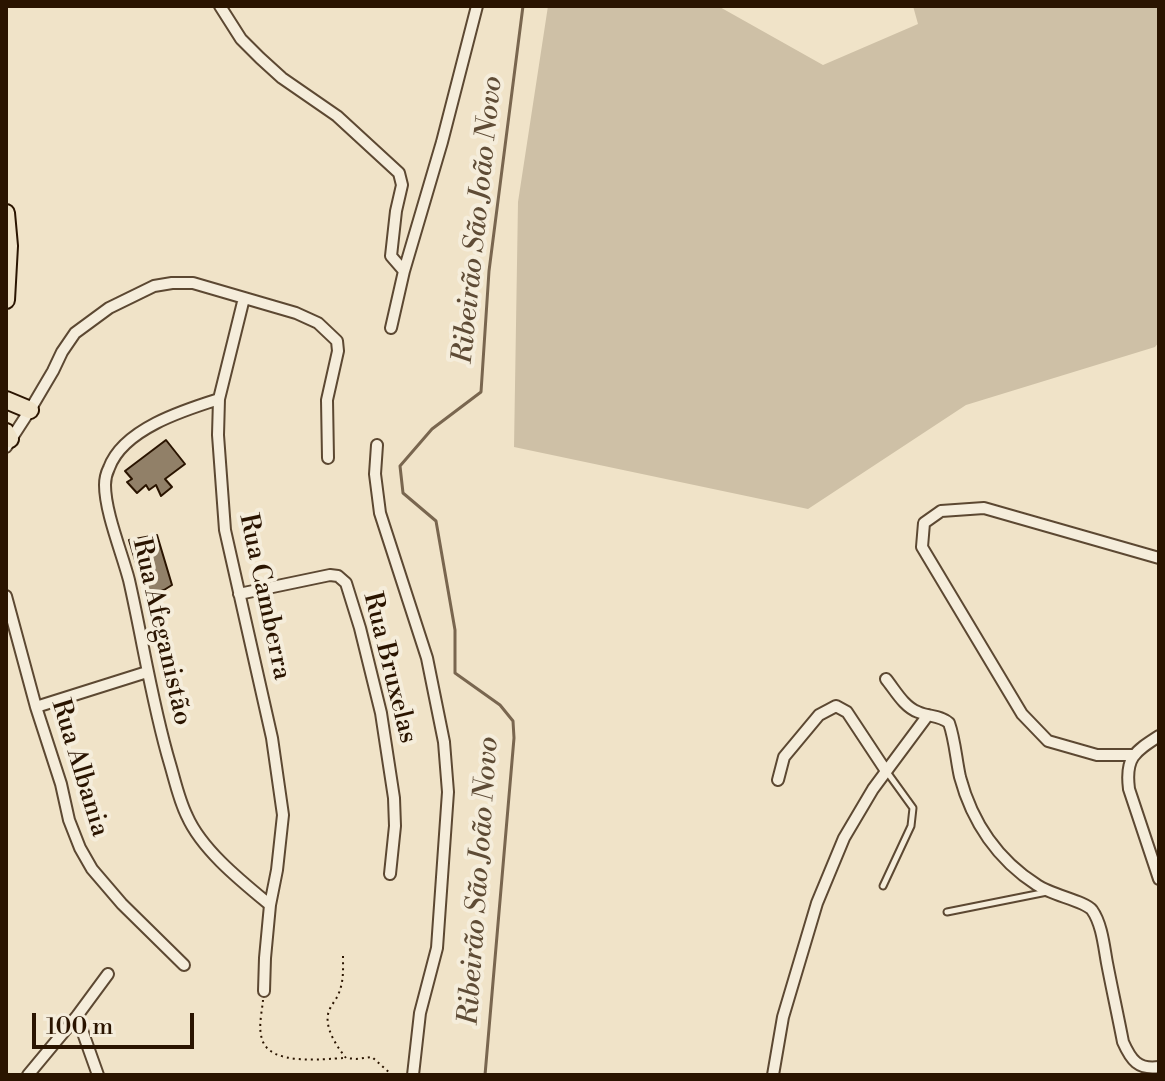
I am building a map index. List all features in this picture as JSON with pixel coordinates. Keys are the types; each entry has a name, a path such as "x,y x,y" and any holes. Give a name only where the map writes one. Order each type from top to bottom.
{"main road":[{"path":"6,213 9,246 6,300"},
{"path":"6,400 30,410"}],"street":[{"path":"220,6 241,39 282,78 337,116 399,173 402,185 391,256 404,271"},
{"path":"391,328 477,6"},
{"path":"7,439 30,410 75,333 99,315 154,286 193,283 307,318 328,331 337,341 338,351 327,400 328,458"},
{"name":"Rua Camberra","path":"244,298 219,399 218,435 225,530 272,738 283,815 270,905 264,991"},
{"name":"Rua Afeganistão","path":"219,399 182,411 134,437 117,452 108,468 105,485 163,743 187,816 197,834 225,865 270,905"},
{"path":"377,445 375,474 380,513 427,658 444,742 448,792 437,948 420,1013 413,1075"},
{"path":"1133,755 1097,755 1048,741 1022,714 922,547 924,523 941,511 984,508 1159,558"},
{"name":"Rua Bruxelas","path":"239,594 330,575 338,576 346,583 360,628 387,744 395,826 390,874"},
{"name":"Rua Albania","path":"6,596 69,820 80,848 92,869 122,904 184,965"},
{"path":"36,707 147,672"},
{"path":"886,679 912,709 944,718 949,723 965,793 994,848 1006,862 1048,892 1086,904 1092,910 1102,936 1123,1042 1133,1062 1147,1068 1159,1067"},
{"path":"778,780 784,757 819,715 836,706 847,712 886,771"},
{"path":"773,1075 783,1017 817,903 844,838 873,789 928,715"},
{"path":"1159,736 1133,755 1127,776 1159,879"},
{"path":"28,1075 108,974"},
{"path":"77,1016 98,1075"}],"lane":[{"path":"883,886 911,826 913,808 886,771"},
{"path":"947,912 1048,892"}],"path":[{"path":"343,956 343,978 327,1018 334,1042 346,1058"},
{"path":"264,991 262,1041 270,1051 291,1058 372,1057 392,1075"}],"shaded area":[{"path":"548,6 718,6 823,65 918,24 913,6 1159,6 1159,342 1155,347 966,405 808,509 514,447 518,202"}],"building":[{"path":"166,440 185,464 165,479 172,487 161,496 156,485 149,490 146,485 137,493 127,482 132,479 125,471"},
{"path":"157,535 172,585 158,592 144,590 129,540"}],"waterway":[{"name":"Ribeirão São João Novo","path":"485,1075 513,721 500,705 455,673 455,630 436,521 403,493 400,466 432,429 481,392 489,271 523,6"}]}
